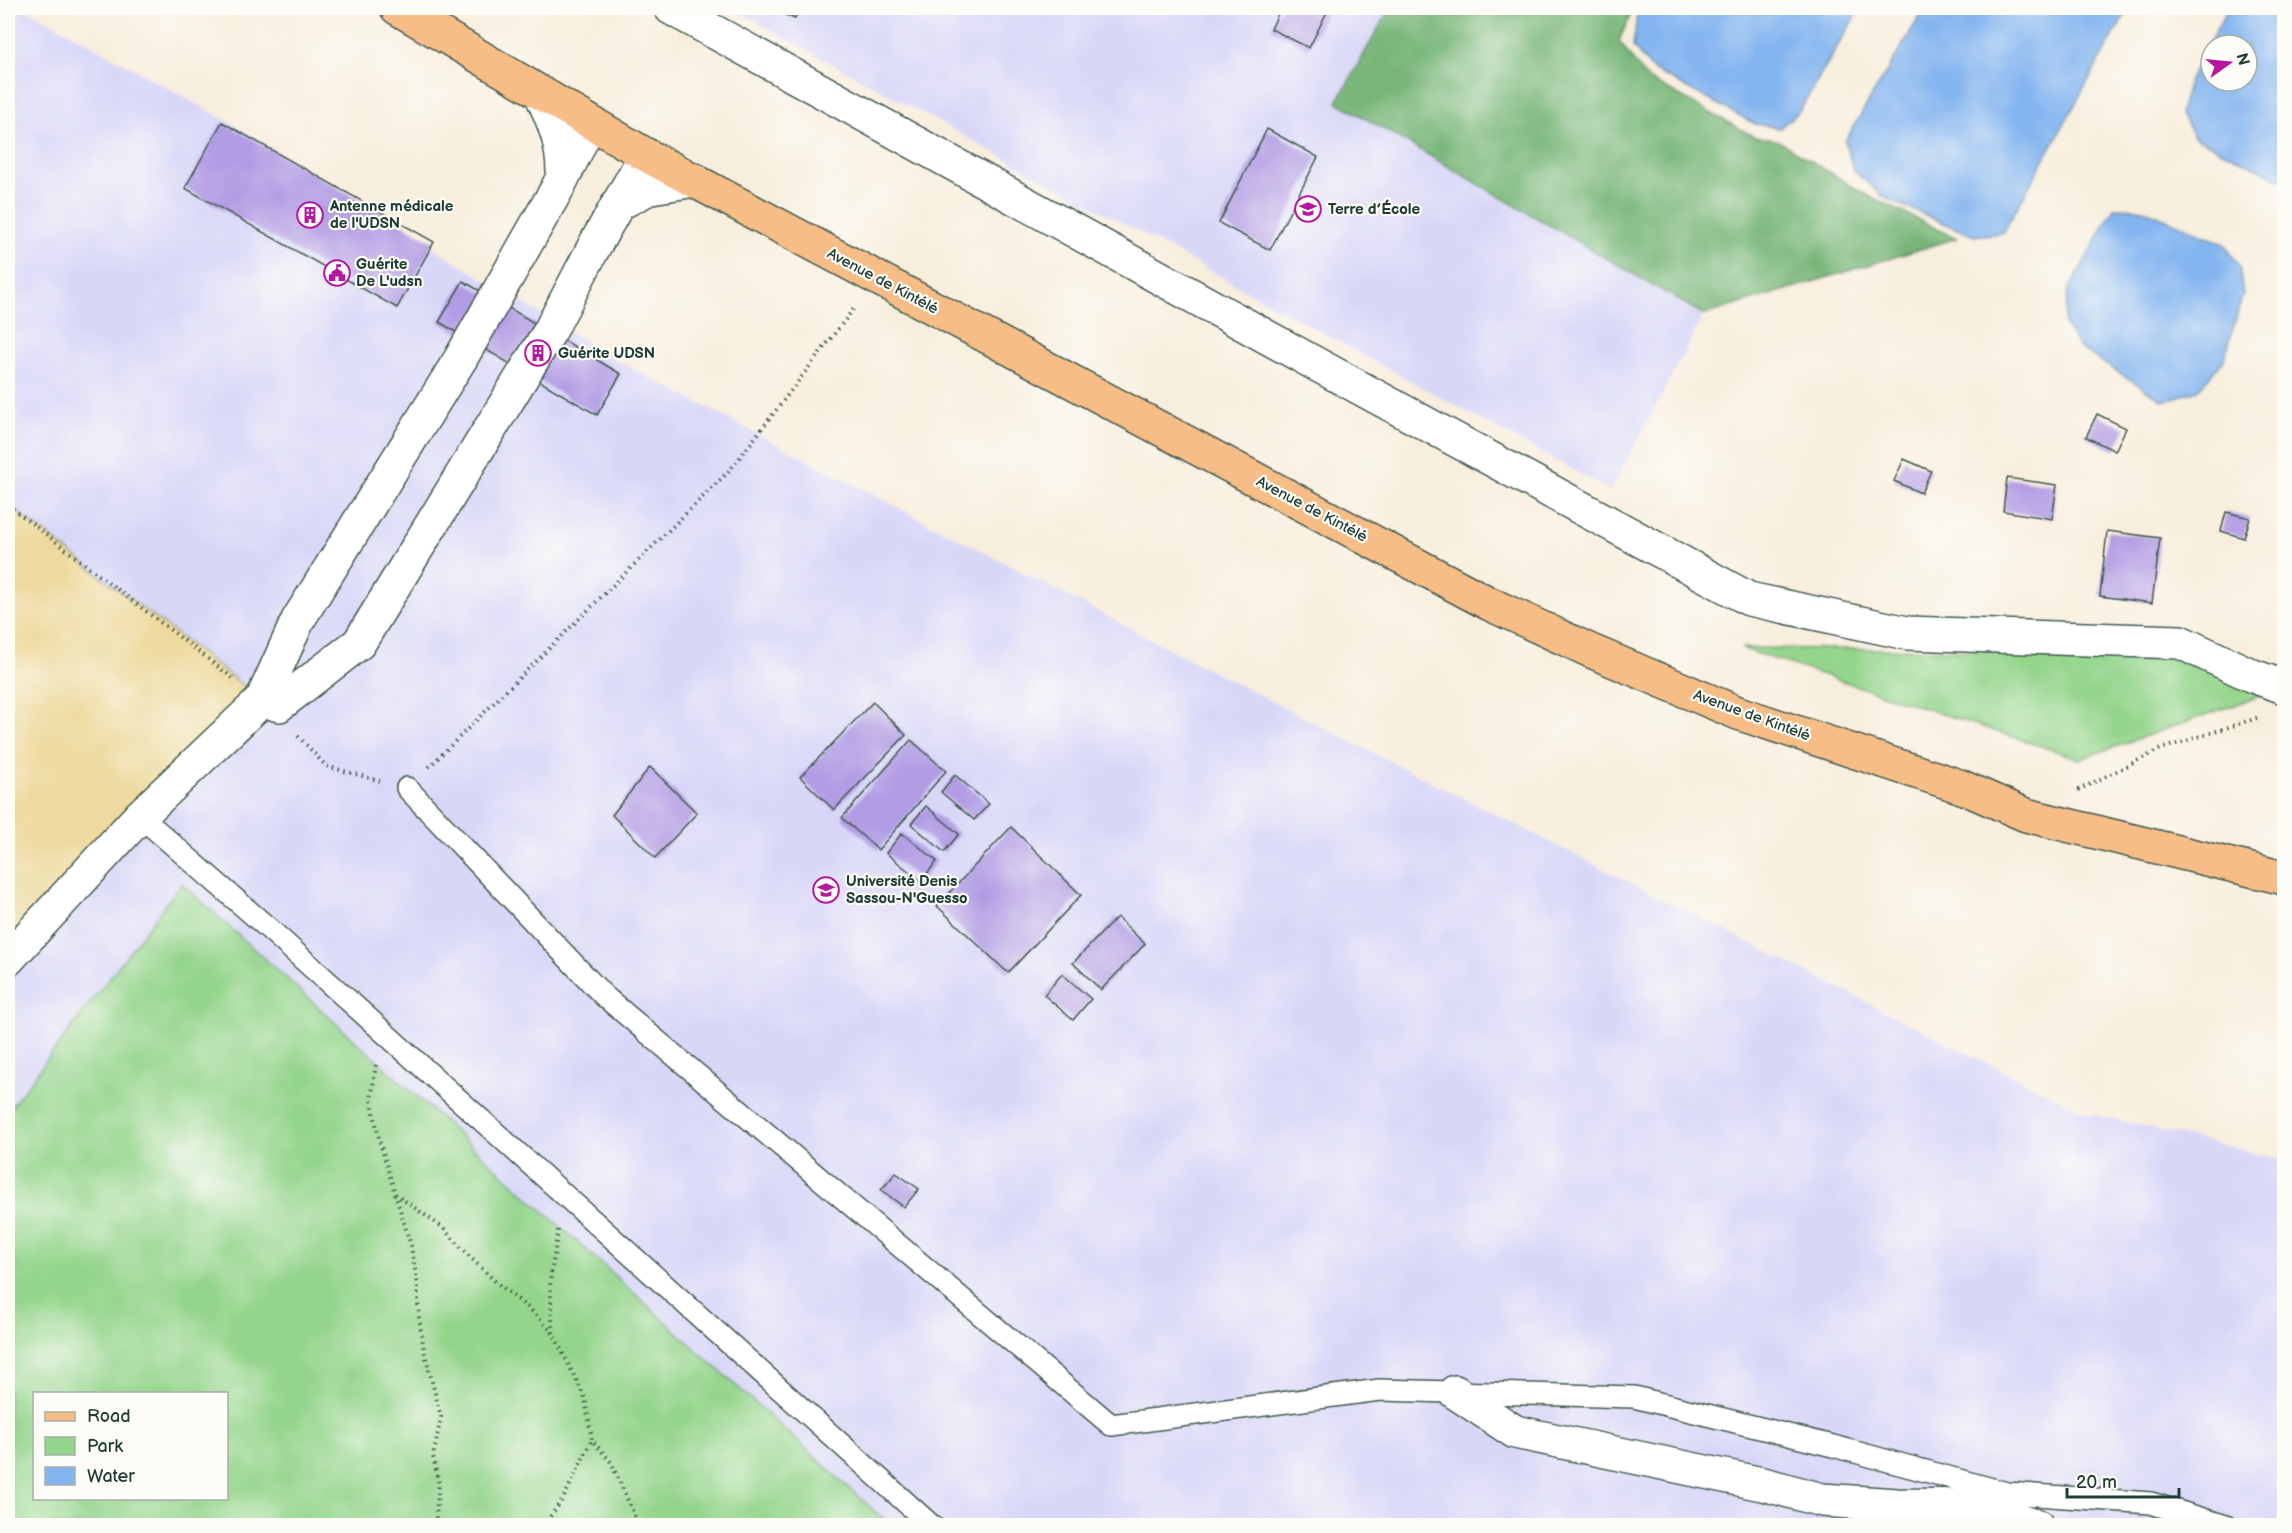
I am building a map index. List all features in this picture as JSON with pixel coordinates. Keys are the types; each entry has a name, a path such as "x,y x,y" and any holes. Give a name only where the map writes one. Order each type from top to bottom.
{"main road":[{"name":"Avenue de Kintélé","path":"397,8 646,155 1479,598 1591,651 1738,713 1962,787 2026,815 2284,879"}],"street":[{"path":"671,8 1316,364 1749,599 1907,633 2180,642 2253,676 2284,687"},
{"path":"541,94 564,155 563,177"},
{"path":"8,959 140,816 262,700 298,620 461,358 563,177 590,123"},
{"path":"262,700 279,705 359,642 550,332 646,155"},
{"path":"618,204 651,187 695,180"},
{"path":"1455,1392 1515,1432 1767,1485 1822,1500 1897,1505 1977,1506 2037,1526"}],"lane":[{"path":"407,788 603,995 1111,1425 1380,1390 1634,1397 1833,1446 2007,1493 2151,1503 2226,1526"},
{"path":"140,816 932,1526"}],"path":[{"path":"8,505 262,700 326,766 407,788 731,469 878,278"},
{"path":"2026,815 2161,749 2262,717"},
{"path":"380,1029 371,1099 380,1143 411,1246 424,1350 441,1418 433,1457 439,1484 435,1526"},
{"path":"394,1193 442,1227 498,1284 530,1309 553,1332 585,1398 592,1440 611,1462 639,1526"},
{"path":"553,1332 550,1281 563,1195"},
{"path":"543,1526 563,1499 592,1440"}],"shaded area":[{"name":"Université Denis Sassou-N'Guesso","path":"8,8 25,8 229,122 614,359 1206,668 2084,1112 2284,1160 2284,1525 8,1525"},
{"name":"Terre d’École","path":"731,8 1390,8 1337,102 1704,315 1611,491"}],"green space":[{"path":"1390,8 1634,8 1619,41 1646,78 1755,137 1777,140 1865,194 1957,238 1704,315 1337,102"},
{"path":"1741,648 2174,652 2269,693 2080,759"},
{"path":"182,884 890,1525 8,1525 8,1111"}],"sand":[{"path":"8,505 262,700 8,959"}],"water":[{"path":"1640,8 1860,8 1800,110 1780,128 1755,124 1653,70 1633,47"},
{"path":"1925,8 2129,8 2003,233 1974,236 1885,198 1853,170 1845,141"},
{"path":"2228,8 2284,8 2283,181 2194,137 2180,113 2189,80 2199,62 2199,93 2259,93 2259,33 2214,33"},
{"path":"2114,208 2143,209 2225,244 2239,266 2243,294 2224,360 2198,390 2164,401 2081,349 2064,325 2068,291"}],"building":[{"path":"770,8 800,8 795,19"},
{"path":"1281,8 1329,8 1309,48 1271,29"},
{"name":"Antenne médicale de l'UDSN","path":"222,122 434,242 397,308 185,188"},
{"path":"1267,129 1318,157 1270,250 1219,223"},
{"name":"Guérite UDSN","path":"463,281 621,374 597,415 439,322"},
{"path":"2097,414 2126,428 2115,451 2086,437"},
{"path":"1904,459 1931,471 1921,493 1894,481"},
{"path":"2007,478 2057,485 2052,519 2003,511"},
{"path":"2226,512 2250,518 2244,538 2221,531"},
{"path":"2107,531 2160,538 2152,603 2100,596"},
{"path":"873,702 906,735 834,810 800,777"},
{"path":"911,740 946,771 878,850 842,818"},
{"path":"650,767 697,813 655,858 612,815"},
{"path":"955,775 989,804 974,820 941,792"},
{"path":"926,806 959,834 944,852 911,824"},
{"path":"1011,827 1081,895 1008,973 937,906"},
{"path":"902,833 937,861 921,881 886,853"},
{"path":"1117,917 1145,944 1101,990 1073,963"},
{"path":"1062,974 1091,999 1073,1020 1044,995"},
{"path":"896,1173 919,1189 904,1207 881,1190"}],"place":[{"name":"Terre d’École","path":"1308,209"},
{"name":"Antenne médicale de l'UDSN","path":"310,215"},
{"name":"Guérite De L'udsn","path":"337,273"},
{"name":"Guérite UDSN","path":"538,353"},
{"name":"Université Denis Sassou-N'Guesso","path":"826,890"}]}
